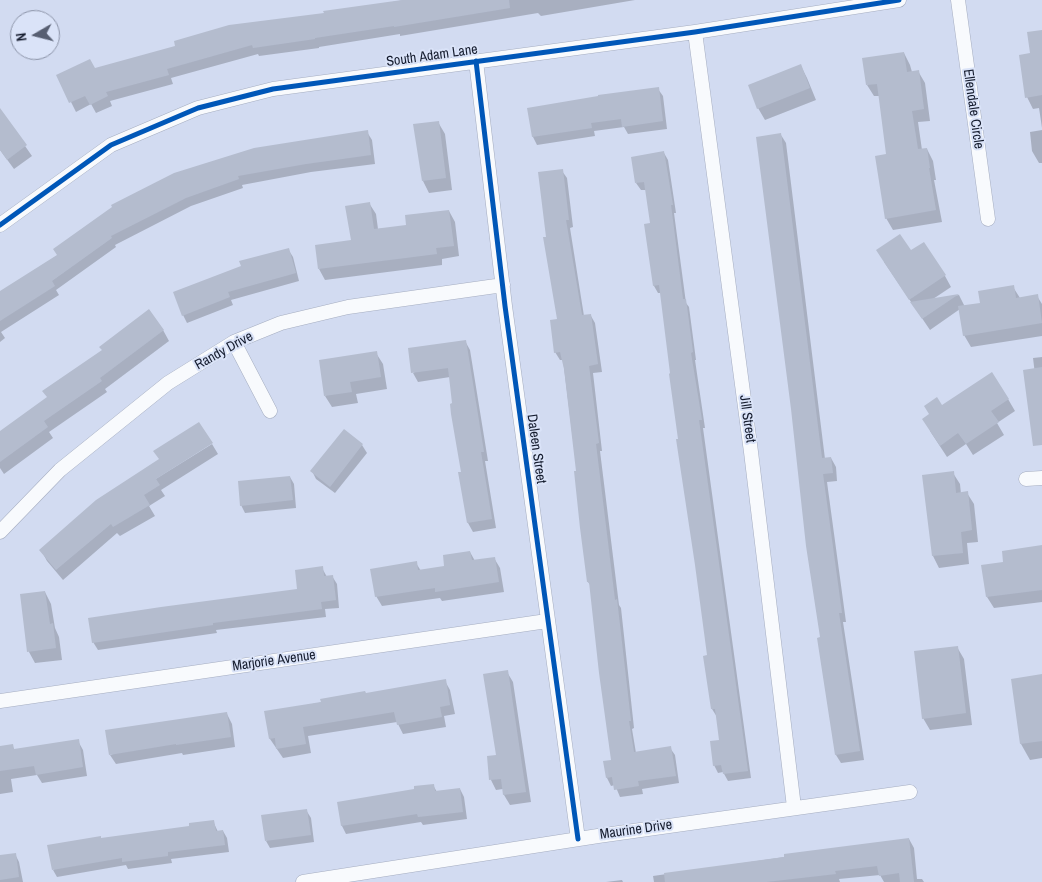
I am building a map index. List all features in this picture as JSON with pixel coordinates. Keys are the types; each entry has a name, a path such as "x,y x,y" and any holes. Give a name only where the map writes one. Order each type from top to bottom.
{"street":[{"name":"South Adam Lane","path":"1,222 111,145 198,108 274,89 695,32 899,0"},
{"name":"Ellendale Circle","path":"958,0 988,219"},
{"name":"Jill Street","path":"695,32 752,452 794,807"},
{"name":"Daleen Street","path":"476,61 547,621 578,839"},
{"name":"Randy Drive","path":"0,532 68,464 168,383 234,342 281,323 348,307 503,285"},
{"path":"234,342 270,412"},
{"path":"1026,480 1042,478"},
{"name":"Marjorie Avenue","path":"0,701 547,621"},
{"name":"Maurine Drive","path":"303,882 578,839 910,792"}],"building":[{"path":"402,0 509,0 510,8 253,48 252,45 167,69 169,75 106,92 108,96 90,105 85,96 69,103 56,75 90,59 95,68 175,46 174,41 229,25 324,13 323,11"},
{"path":"1042,30 1042,95 1025,98 1019,55 1030,53 1027,32"},
{"path":"904,52 907,72 919,70 924,109 912,111 918,149 927,148 936,210 885,219 875,156 886,154 877,84 866,85 862,58"},
{"path":"801,64 810,88 757,109 748,85"},
{"path":"659,87 663,121 622,127 621,119 591,123 592,128 532,137 527,108 598,95"},
{"path":"0,108 27,145 7,160 0,150"},
{"path":"439,121 446,178 422,181 413,124"},
{"path":"368,130 371,155 238,176 239,179 186,198 111,236 112,238 52,281 55,286 0,321 0,291 57,255 53,249 112,207 111,205 174,173 254,148"},
{"path":"781,133 822,458 831,457 833,473 823,474 842,613 839,613 860,751 835,755 817,638 820,637 806,546 791,409 756,137"},
{"path":"664,151 673,205 671,205 683,299 686,299 693,352 691,353 702,420 699,420 748,771 723,774 721,765 713,766 710,741 719,740 715,709 711,709 703,656 707,655 676,439 678,439 659,285 653,286 644,224 650,223 644,182 635,183 631,157"},
{"path":"563,169 569,220 566,220 582,315 591,314 598,364 589,366 599,443 596,444 615,600 617,599 631,721 629,721 634,752 671,746 676,776 638,781 639,786 614,790 612,777 606,778 603,761 611,760 589,582 587,582 580,528 574,471 576,471 564,369 560,352 554,353 550,320 557,319 543,237 546,237 538,172"},
{"path":"370,202 374,229 406,225 405,215 449,210 454,246 436,248 437,254 318,269 315,245 351,240 345,206"},
{"path":"900,234 911,250 924,242 946,275 909,300 876,250"},
{"path":"289,248 296,273 228,292 230,297 182,316 173,292 241,266 239,261"},
{"path":"1014,285 1016,298 1038,294 1042,323 963,336 958,306 980,303 978,291"},
{"path":"959,294 922,319 910,302"},
{"path":"149,309 164,330 100,378 102,381 44,421 48,427 0,462 0,431 47,397 42,391 102,350 99,347"},
{"path":"466,340 484,452 481,452 492,519 467,523 458,472 461,472 451,414 450,404 452,403 448,368 411,373 408,348"},
{"path":"377,351 381,377 350,382 352,392 324,396 319,360"},
{"path":"1042,367 1042,445 1033,446 1023,370"},
{"path":"992,372 1009,399 991,411 999,422 966,444 958,433 940,446 922,419 929,414 924,406 937,397 942,405"},
{"path":"199,422 213,443 156,479 160,485 144,495 150,505 113,527 111,524 56,570 39,550 96,500 159,459 153,451"},
{"path":"344,429 363,444 330,487 310,471"},
{"path":"954,471 956,493 968,491 972,530 961,532 963,553 932,556 922,475"},
{"path":"290,476 293,500 240,506 238,481"},
{"path":"1042,545 1042,590 986,597 981,565 1003,562 1002,551"},
{"path":"470,551 472,560 495,557 499,582 435,592 435,588 375,597 370,569 417,561 418,570 444,566 443,555"},
{"path":"323,566 324,576 333,575 336,600 321,602 322,609 213,623 213,625 92,643 88,618 297,589 295,570"},
{"path":"45,591 50,624 53,623 56,648 27,652 20,594"},
{"path":"958,646 966,713 922,719 914,651"},
{"path":"508,670 526,792 503,795 501,779 489,780 487,756 496,755 483,674"},
{"path":"1042,674 1042,741 1020,744 1011,679"},
{"path":"446,679 450,705 440,707 442,717 397,725 394,712 303,727 306,744 276,749 275,738 269,739 264,711 321,702 320,699 365,691 366,693"},
{"path":"227,712 231,737 109,755 105,730"},
{"path":"79,739 83,767 36,775 34,766 0,771 0,746 13,744 14,749"},
{"path":"434,784 435,791 460,788 463,812 418,817 417,814 341,826 337,802 414,789 414,786"},
{"path":"307,809 311,835 265,841 261,815"},
{"path":"214,820 216,831 223,830 225,845 168,852 168,856 122,862 122,858 52,870 47,845 101,836 101,838 189,826 189,823"},
{"path":"909,838 914,882 900,882 899,873 879,876 877,866 835,871 836,874 766,882 665,882 664,873 784,857 784,854"},
{"path":"16,853 19,877 0,880 0,855"}],"cycle path":[{"path":"0,225 111,145 198,108 273,89 695,32 899,0"},
{"path":"476,61 505,306 578,839"}]}
